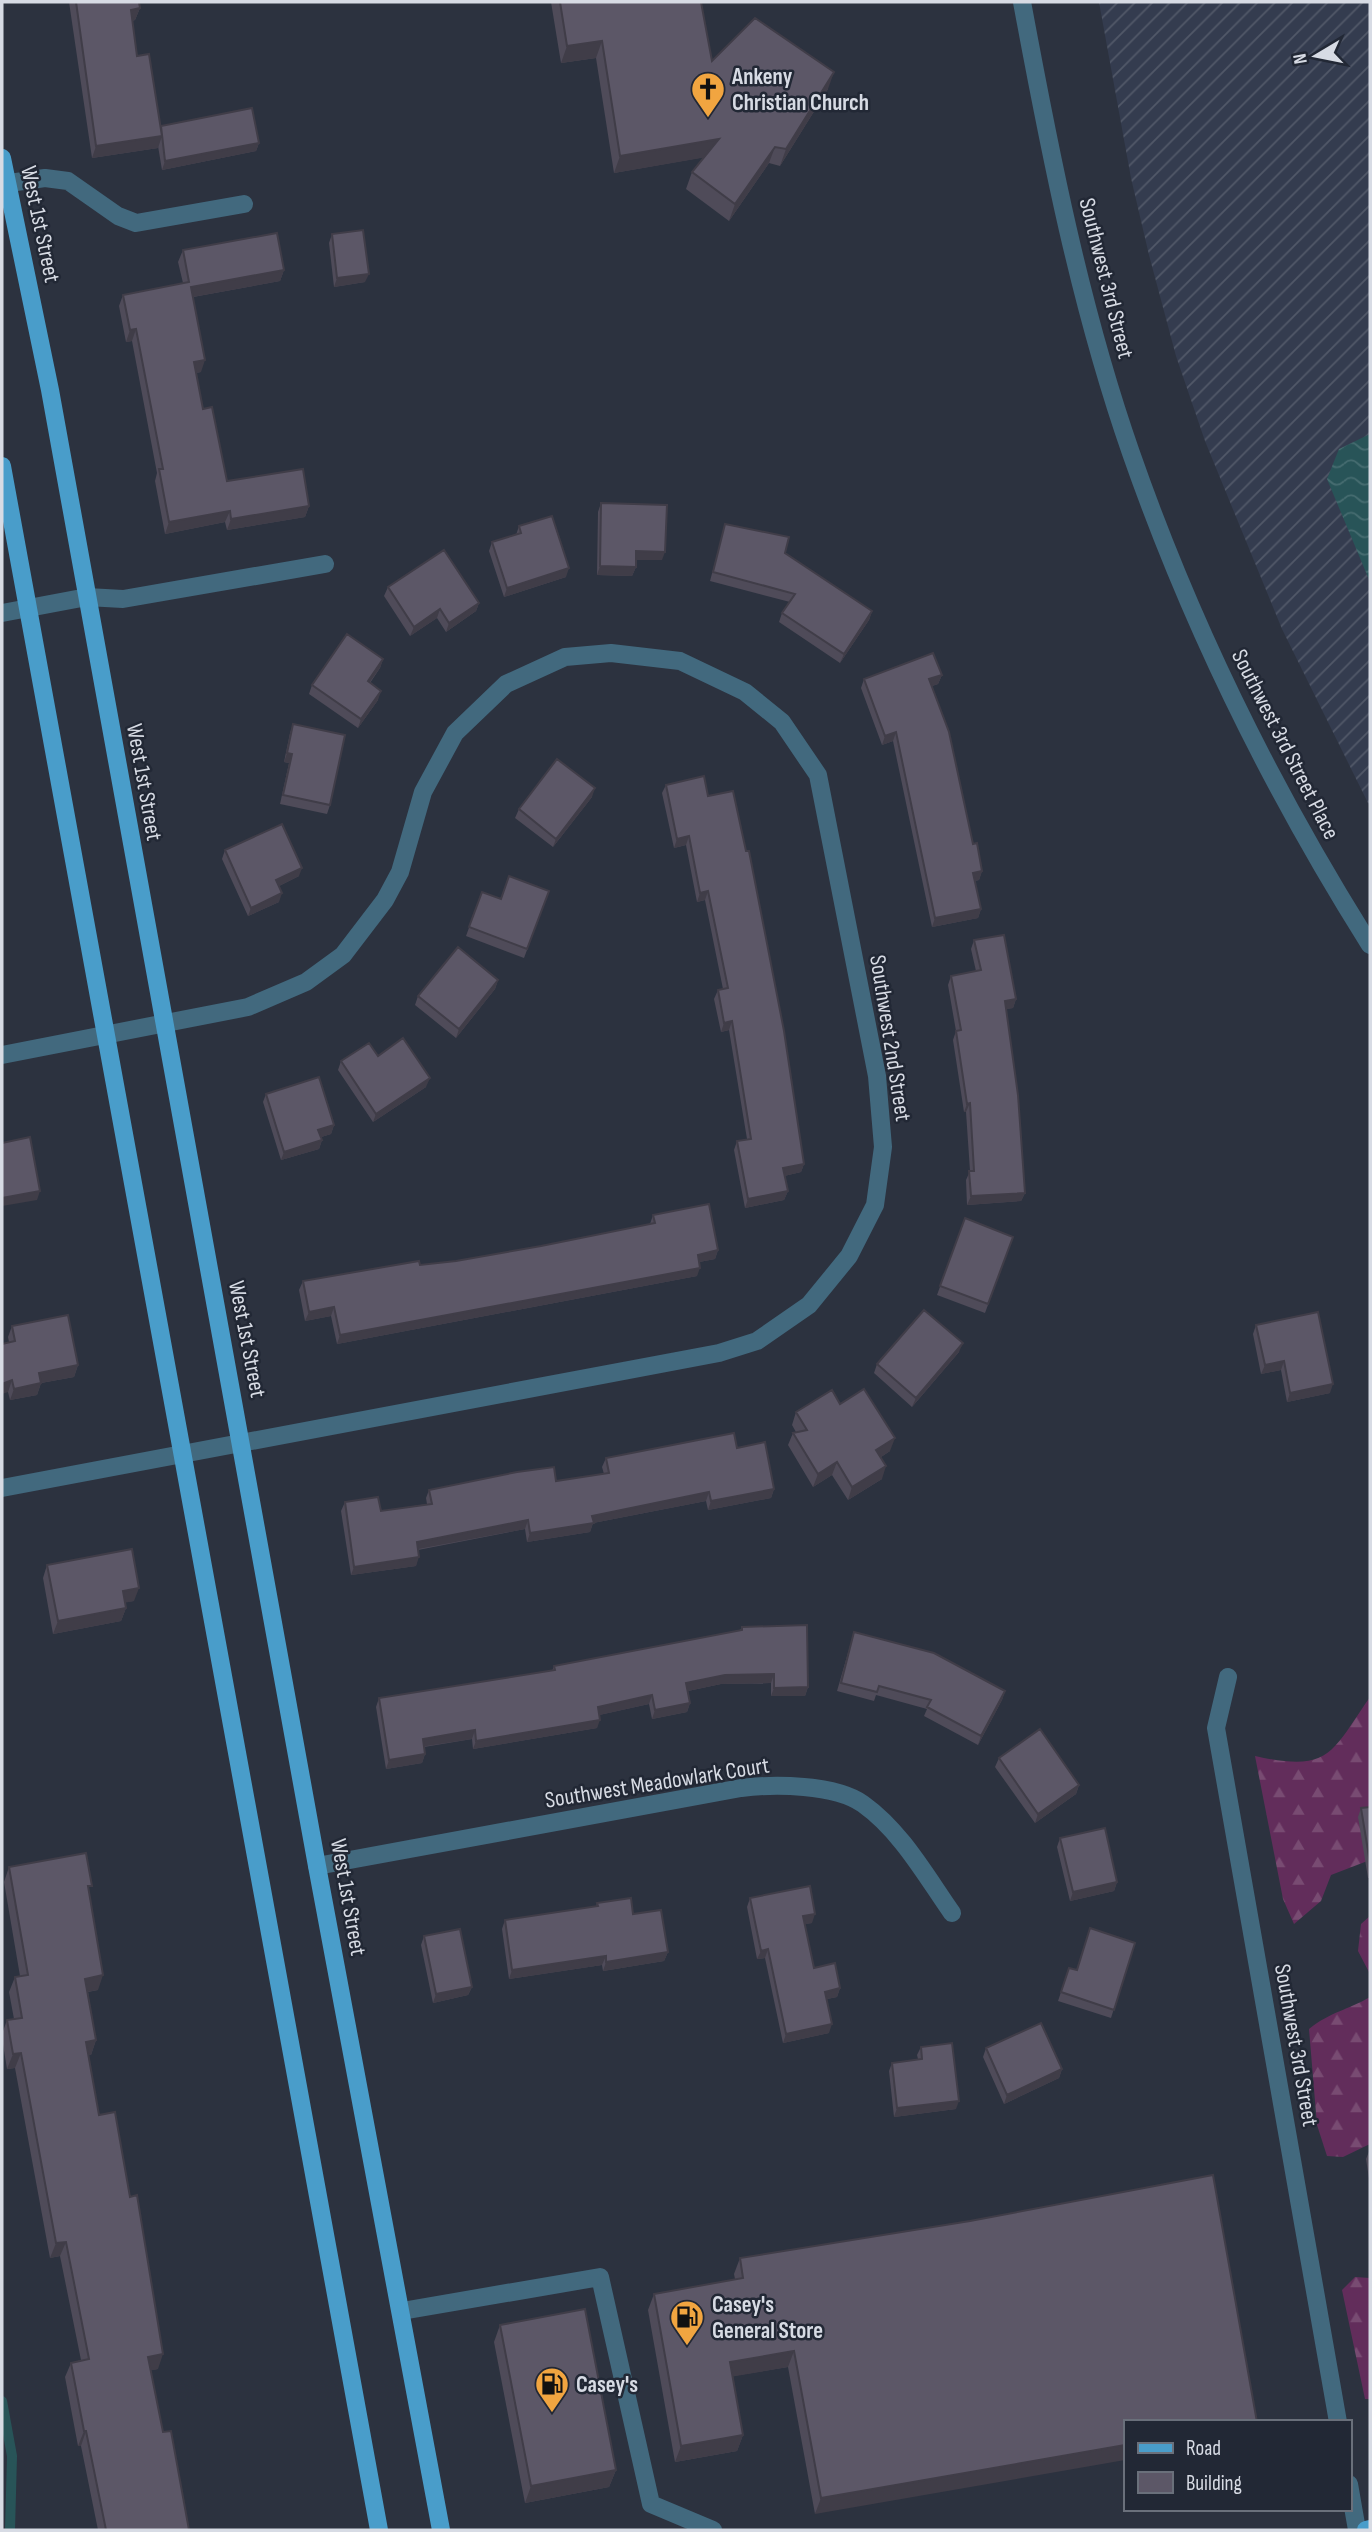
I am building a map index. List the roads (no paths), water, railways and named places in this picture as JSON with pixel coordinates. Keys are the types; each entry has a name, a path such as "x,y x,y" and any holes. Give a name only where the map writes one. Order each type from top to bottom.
{"main road":[{"name":"West 1st Street","path":"2,158 5,184 50,390 317,1866 442,2530"},
{"path":"2,466 69,847 184,1451 379,2530"}],"street":[{"name":"Southwest 3rd Street","path":"1022,2 1066,219 1095,338 1130,452 1171,559"},
{"path":"5,184 45,178 68,181 118,216 136,223 244,204"},
{"name":"Southwest 3rd Street Place","path":"1171,559 1217,664 1275,783 1370,946"},
{"path":"2,613 87,597 123,599 325,564"},
{"name":"Southwest 2nd Street","path":"2,1055 248,1007 286,992 343,955 385,900 400,872 423,792 455,733 506,684 565,657 611,653 680,661 745,692 782,722 818,775 877,1076 883,1147 875,1205 849,1256 809,1305 757,1341 719,1353 184,1451 2,1488"},
{"name":"Southwest 3rd Street","path":"1228,1677 1216,1728 1338,2420"},
{"name":"Southwest Meadowlark Court","path":"317,1866 741,1788 771,1785 810,1787 862,1802 895,1833 952,1913"},
{"path":"402,2311 600,2277 651,2504 713,2530"},
{"path":"1351,2496 1357,2530"}],"water":[{"path":"1370,434 1370,582 1327,479 1339,449"}],"waterway":[{"path":"2,2401 12,2456 10,2530"}],"place":[{"name":"Ankeny Christian Church","path":"708,119"},
{"name":"Casey's General Store","path":"687,2347"},
{"name":"Casey's","path":"552,2414"}]}
